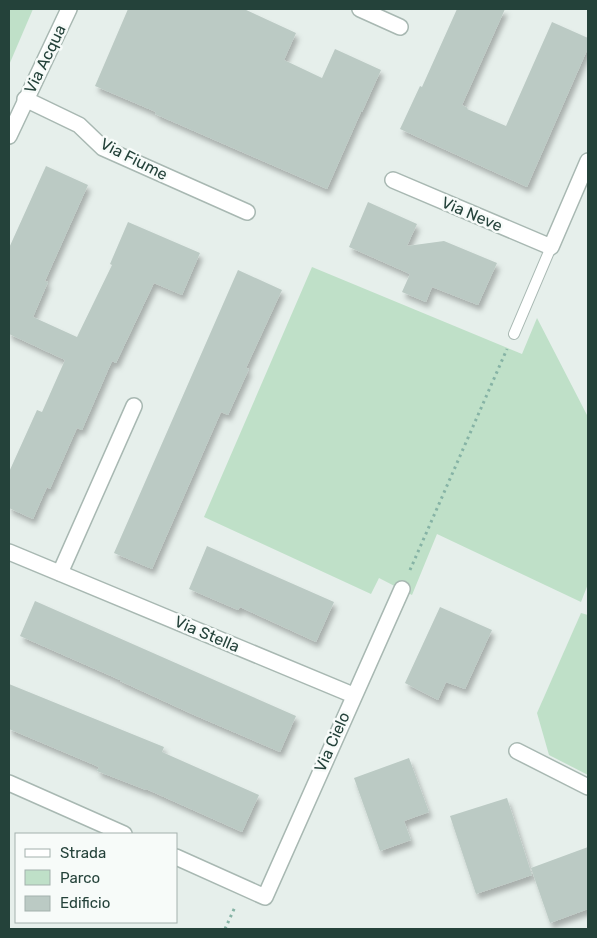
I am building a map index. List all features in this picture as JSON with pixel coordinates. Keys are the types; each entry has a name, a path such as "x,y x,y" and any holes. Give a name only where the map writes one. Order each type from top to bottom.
{"street":[{"name":"Via Acqua","path":"9,136 69,9"},
{"path":"360,9 400,27"},
{"name":"Via Fiume","path":"25,99 79,125 103,148 247,212"},
{"path":"551,247 588,161"},
{"name":"Via Neve","path":"393,180 551,247"},
{"path":"60,573 134,406"},
{"name":"Via Stella","path":"9,552 353,695"},
{"name":"Via Cielo","path":"178,858 265,897 353,695 402,589"},
{"path":"517,751 588,787"},
{"path":"9,783 122,833"}],"lane":[{"path":"514,334 551,247"}],"path":[{"path":"402,589 514,334"}],"green space":[{"path":"9,9 33,9 9,65"},
{"path":"312,267 522,354 537,318 588,417 588,584 581,602 437,534 412,595 379,578 371,594 204,517"},
{"path":"581,613 588,615 588,775 549,755 537,713"}],"building":[{"path":"128,9 244,9 296,33 284,60 322,78 335,49 381,70 327,189 95,86"},
{"path":"457,9 505,9 462,105 506,126 552,22 588,38 588,48 527,187 400,129 420,86 422,87"},
{"path":"46,166 88,185 45,281 48,282 33,317 77,337 112,265 110,264 128,222 200,253 182,295 154,283 116,363 112,361 82,430 77,428 50,489 47,487 33,519 9,508 9,472 37,410 42,412 65,360 9,334 9,248"},
{"path":"368,202 417,224 407,246 444,241 497,263 478,305 432,287 426,302 402,292 410,274 349,247"},
{"path":"238,270 282,290 246,368 249,369 228,415 221,412 152,569 114,553"},
{"path":"207,546 334,602 316,642 240,607 238,610 189,589"},
{"path":"35,601 296,716 280,752 20,636"},
{"path":"440,607 492,630 465,689 446,682 438,700 405,683"},
{"path":"9,684 164,747 162,752 259,795 242,832 146,789 97,771 99,767 9,729"},
{"path":"409,758 429,812 404,821 411,840 380,851 354,778"},
{"path":"507,798 532,875 476,894 450,816"},
{"path":"588,847 588,909 550,923 531,868"}]}
